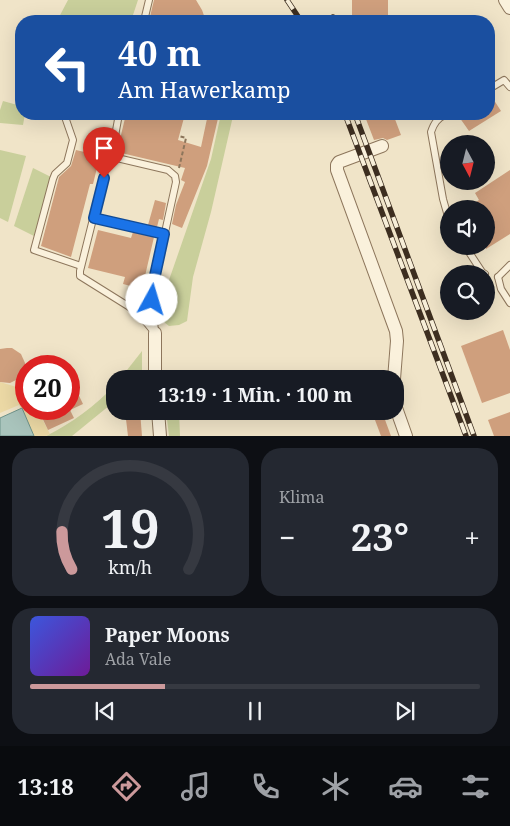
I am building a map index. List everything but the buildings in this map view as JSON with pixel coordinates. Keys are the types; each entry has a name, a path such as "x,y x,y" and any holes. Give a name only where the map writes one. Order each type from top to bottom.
{"street":[{"path":"505,0 510,8"},
{"path":"382,146 339,162 337,170 396,331 395,370"},
{"path":"155,333 155,370"},
{"path":"159,420 160,436"},
{"path":"400,420 406,436"}],"lane":[{"path":"145,15 149,0"},
{"path":"495,85 507,78 510,87"},
{"path":"66,120 73,140 67,163 55,174 34,250 81,266"},
{"path":"118,120 111,158 108,162 80,276 140,315 155,333"},
{"path":"436,120 431,132 443,200"},
{"path":"111,158 168,170 175,176 176,182 152,292 155,333"},
{"path":"94,218 164,234"},
{"path":"498,277 510,266"},
{"path":"498,277 510,303"}],"path":[{"path":"175,176 186,138 179,136"}],"green space":[{"path":"68,0 138,0 133,15 60,15"},
{"path":"3,101 15,104 15,120 24,120 23,125 0,123 0,110"},
{"path":"220,120 232,120 211,212 193,277 187,321 179,325 169,326 160,319 160,306 211,159"},
{"path":"0,150 26,156 8,222 0,218"},
{"path":"33,168 51,177 34,236 14,226"},
{"path":"142,351 142,370 127,370"},
{"path":"106,393 106,408 72,436 46,436 74,420 80,420 80,416"},
{"path":"167,420 179,420 180,436 169,436"}],"sand":[{"path":"0,382 15,387 15,407 0,413"},
{"path":"26,420 43,420 50,434 34,436"}],"water":[{"path":"15,411 15,420 27,420 34,436 0,436 0,418"}],"railway":[{"path":"287,0 297,15"},
{"path":"347,120 466,436"},
{"path":"357,120 474,436"}],"route":[{"path":"104,178 94,218 164,234 154,280 152,300"}]}
